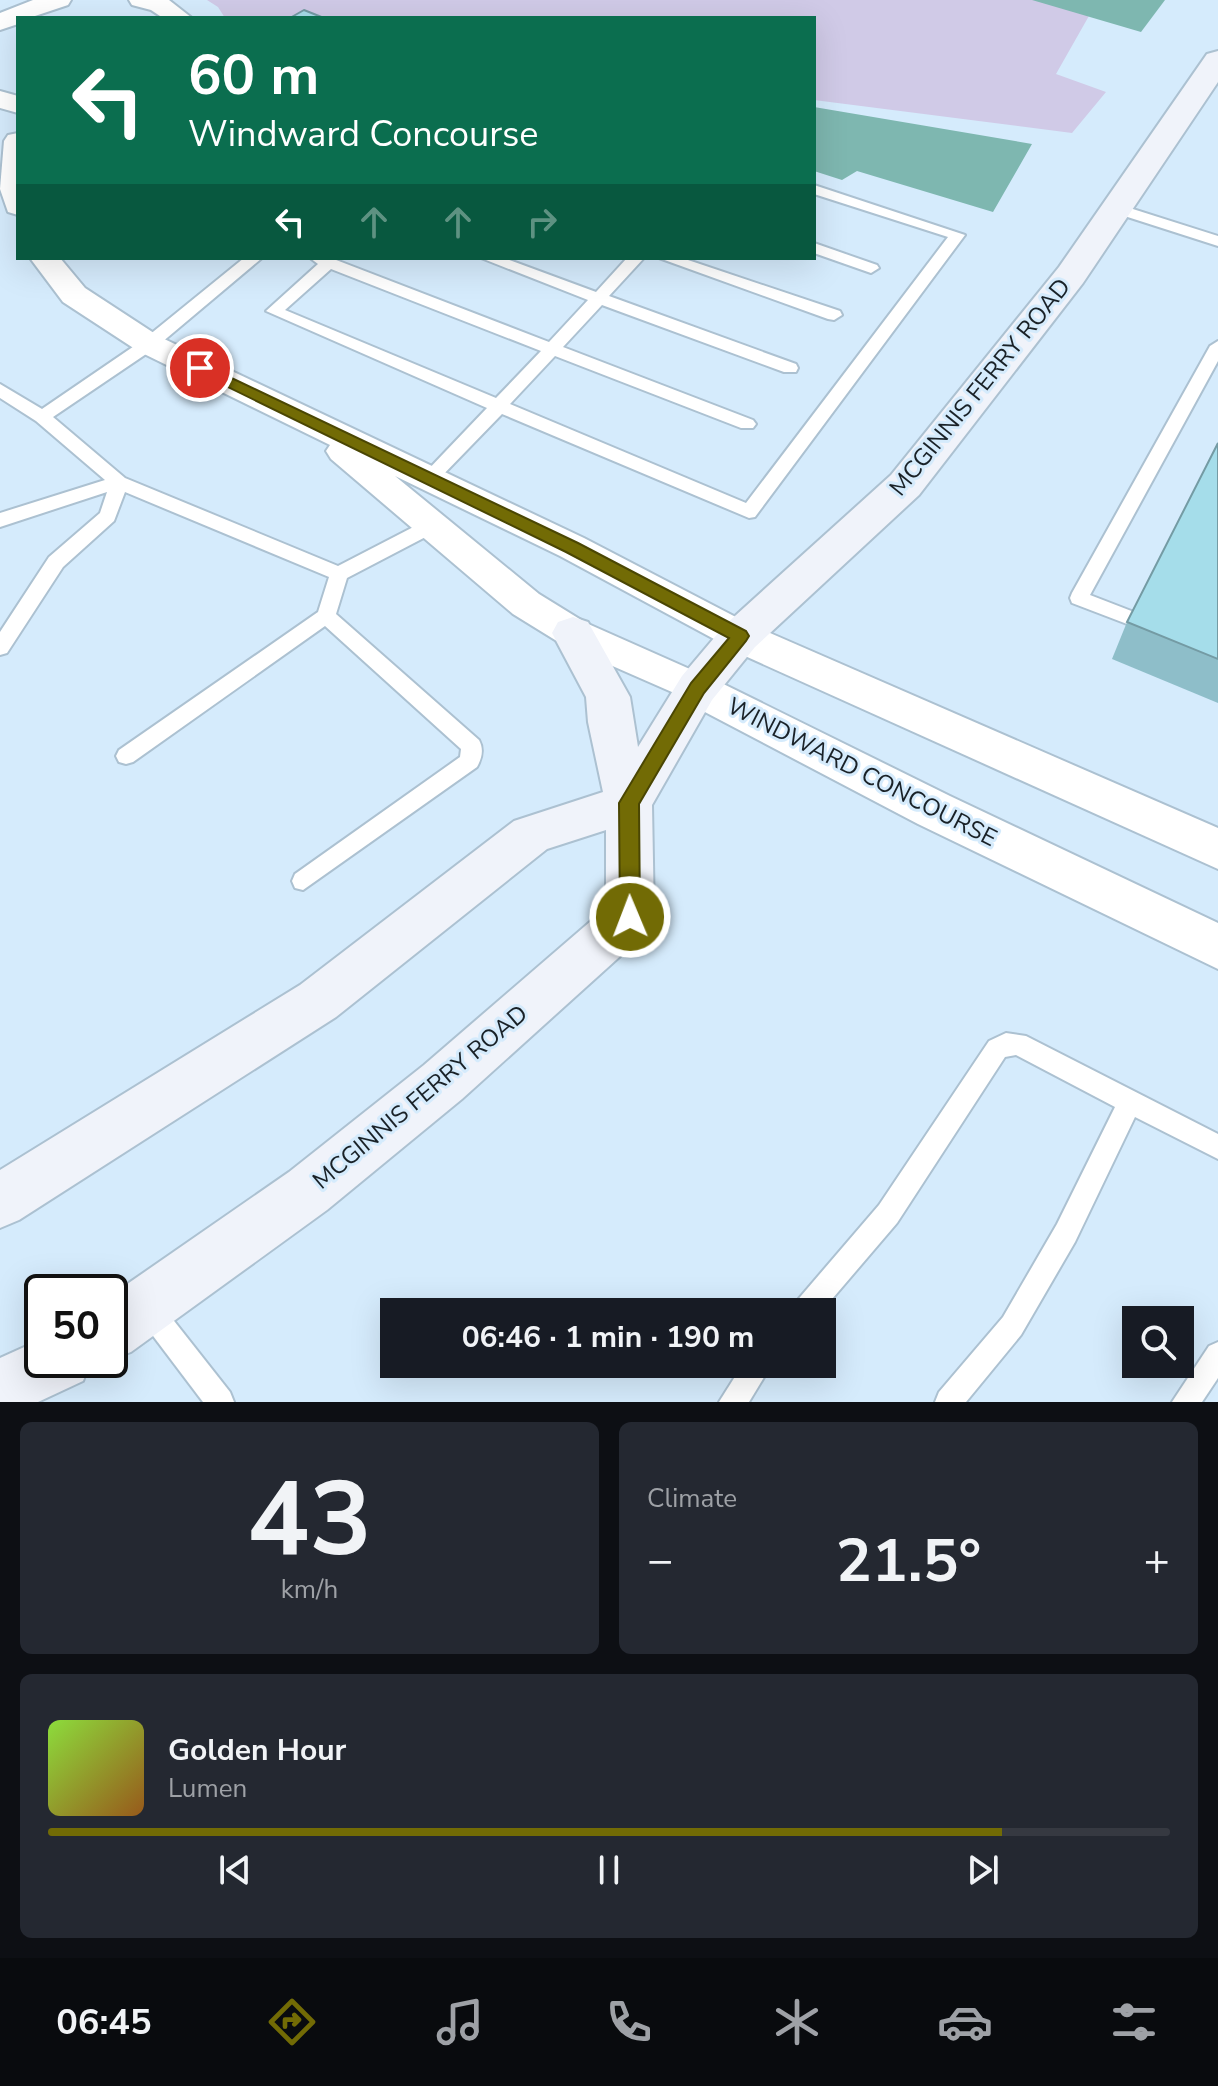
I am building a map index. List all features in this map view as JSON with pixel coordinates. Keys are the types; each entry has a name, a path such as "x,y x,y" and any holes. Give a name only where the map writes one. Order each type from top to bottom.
{"main road":[{"name":"MCGINNIS FERRY ROAD","path":"128,1319 308,1191 443,1082 630,917 629,803 697,688 740,636 905,485 1071,275 1218,60"},
{"path":"0,1201 318,1001 531,835 629,803 610,722 608,697 573,633"},
{"path":"0,1389 24,1378"}],"street":[{"path":"2,0 26,10"},
{"path":"0,23 26,10 59,0"},
{"path":"141,0 160,5 177,16"},
{"path":"16,158 13,184 16,197"},
{"name":"WINDWARD CONCOURSE","path":"47,260 74,295 149,344 430,478 740,636 1218,849"},
{"name":"WINDWARD CONCOURSE","path":"288,408 526,604 573,633 697,688 934,810 1218,947"}],"lane":[{"path":"747,424 324,260 274,311 749,512 957,235 816,190"},
{"path":"1117,209 1218,241"},
{"path":"816,249 871,268"},
{"path":"42,417 149,344 252,260"},
{"path":"494,260 790,368"},
{"path":"430,478 634,260"},
{"path":"673,260 834,315"},
{"path":"1127,617 1079,598 1218,346"},
{"path":"0,390 42,417 119,482 339,574"},
{"path":"0,520 119,482"},
{"path":"0,648 56,562 108,516 119,482"},
{"path":"126,756 326,616 339,574 431,526"},
{"path":"303,881 470,761 472,746 326,616"},
{"path":"816,1298 888,1214 997,1049 1006,1044 1018,1044 1218,1147"},
{"path":"949,1402 1012,1326 1066,1233 1130,1102"},
{"path":"128,1319 220,1402"},
{"path":"1186,1402 1218,1355"},
{"path":"733,1402 749,1378"}],"shaded area":[{"path":"207,0 1098,0 1056,74 1106,92 1072,133 816,100 816,16 224,16 218,7"},
{"path":"1032,0 1165,0 1141,32"},
{"path":"816,107 1032,144 993,212 857,171 842,180 816,172"}],"building":[{"path":"304,10 319,16 294,16"},
{"path":"1218,443 1218,659 1127,622"}],"route":[{"path":"200,368 572,547 740,636 697,688 629,803 630,917"}]}
